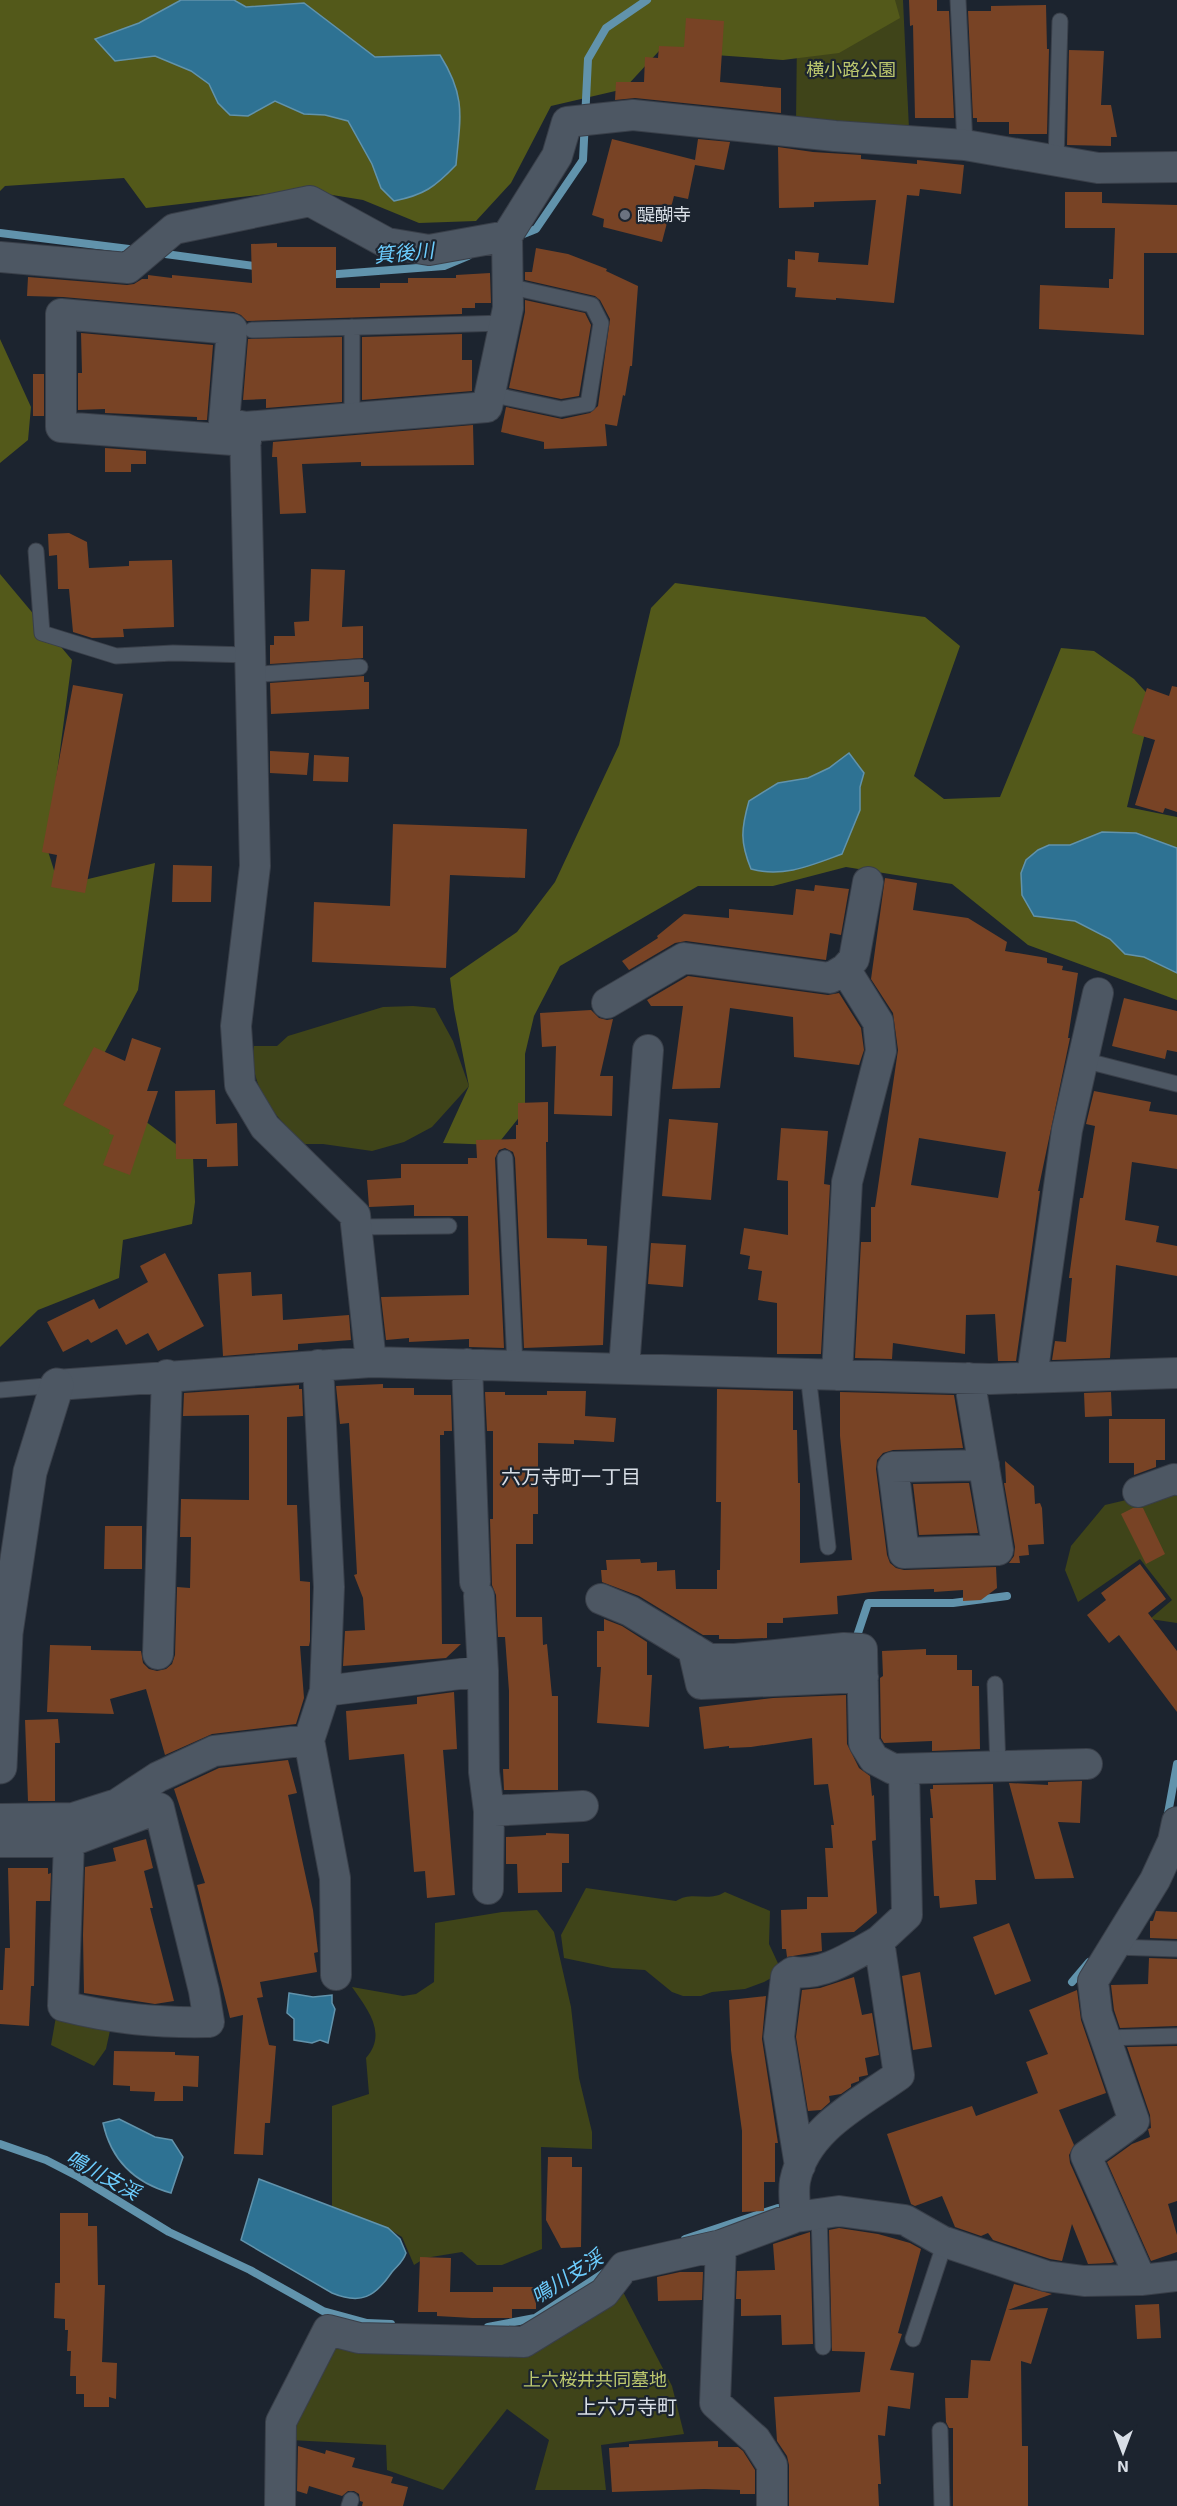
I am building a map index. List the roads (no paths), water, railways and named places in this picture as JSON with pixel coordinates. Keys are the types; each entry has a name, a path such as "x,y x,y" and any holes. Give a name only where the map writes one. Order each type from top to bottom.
{"street":[{"path":"245,434 224,422 232,330 62,314 62,427 245,434 352,418 487,407 508,308 508,261 558,156 567,122 633,115 813,134 965,145 1098,168 1177,167"},
{"path":"0,257 128,268 174,229 310,201 387,243 508,261"},
{"path":"245,434 255,866 236,1026 240,1085 265,1127 356,1215 371,1362"},
{"path":"607,1003 684,958 830,978 846,969 855,959 868,882"},
{"path":"823,1374 847,1182 881,1052 878,1022 846,969"},
{"path":"1032,1377 1067,1130 1098,993"},
{"path":"624,1368 648,1050"},
{"path":"0,1748 3,1633 30,1472 57,1385 371,1362 969,1378 1177,1373"},
{"path":"467,1364 483,1671 483,1772 489,1811 488,1889"},
{"path":"318,1365 329,1587 325,1691 309,1740 335,1878 336,1975"},
{"path":"158,1653 167,1376"},
{"path":"969,1378 984,1465"},
{"path":"1138,1492 1174,1479 1177,1480"},
{"path":"601,1599 630,1611 709,1659 735,1659 844,1648 862,1649 864,1743 874,1759 893,1769 1087,1764"},
{"path":"325,1691 483,1671"},
{"path":"0,1819 74,1818 117,1804 158,1777 214,1751 309,1740"},
{"path":"807,2202 779,2037 786,1977 793,1972 808,1974 837,1964 879,1941 907,1915 904,1769"},
{"path":"489,1811 583,1806"},
{"path":"0,1842 69,1842 159,1808 204,1991 209,2022 163,2023 106,2017 63,2006 69,1842"},
{"path":"1141,2279 1086,2156 1134,2121 1097,2014 1093,1981 1155,1880 1173,1841 1177,1822"},
{"path":"807,2202 821,2131 899,2075 879,1941"},
{"path":"280,2506 281,2422 328,2330 359,2338 524,2342 604,2293 624,2267 721,2245 807,2202 905,2220 944,2242 1046,2276 1084,2281 1177,2276"},
{"path":"721,2245 715,2403 756,2440 772,2465 772,2506"}],"lane":[{"path":"958,0 965,145"},
{"path":"1056,161 1060,21"},
{"path":"490,394 561,409 588,404 601,323 592,305 508,261"},
{"path":"252,330 505,323"},
{"path":"352,327 352,418"},
{"path":"36,551 42,633 116,656 173,653 249,665 360,667"},
{"path":"1083,1060 1177,1084"},
{"path":"505,1158 515,1365"},
{"path":"357,1227 449,1226"},
{"path":"823,1374 828,1547"},
{"path":"0,1390 57,1385"},
{"path":"994,1684 998,1767"},
{"path":"1114,1947 1177,1949"},
{"path":"1105,2038 1177,2036"},
{"path":"807,2202 823,2347"},
{"path":"913,2339 944,2242"},
{"path":"940,2430 942,2506"},
{"path":"762,2506 772,2506"}],"water":[{"path":"181,0 234,0 246,7 304,3 375,57 440,55 449,70 460,108 456,165 428,189 394,201 381,188 372,164 348,121 325,115 304,114 275,101 248,116 230,115 218,103 209,84 191,71 155,56 115,61 95,39 139,23"},
{"path":"849,753 864,773 860,787 860,810 842,854 786,871 751,869 743,843 744,820 749,801 778,783 808,778 829,768"},
{"path":"1102,832 1136,833 1177,848 1177,973 1144,957 1125,954 1110,939 1075,921 1034,916 1022,895 1021,873 1026,860 1038,850 1049,845 1070,845"},
{"path":"289,1993 313,1997 332,1995 335,2009 328,2043 320,2040 312,2043 294,2040 294,2019 287,2013"},
{"path":"119,2119 155,2137 172,2140 183,2157 171,2193 146,2183 126,2168 119,2159 112,2148 103,2123"},
{"path":"259,2179 388,2228 400,2239 406,2253 403,2259 380,2288 373,2293 351,2298 332,2293 241,2240"}],"waterway":[{"name":"箕後川","path":"516,237 536,229 583,160 588,59 606,28 647,0"},
{"name":"箕後川","path":"0,233 137,250"},
{"name":"箕後川","path":"158,253 261,267"},
{"name":"箕後川","path":"325,275 444,266 468,256"},
{"path":"855,1642 868,1603 953,1603 1007,1596"},
{"path":"1167,1819 1177,1764"},
{"path":"1072,1982 1089,1962"},
{"name":"鳴川支渓","path":"0,2144 46,2160 79,2177 169,2232 250,2270 323,2311 367,2323 391,2324"},
{"name":"鳴川支渓","path":"685,2239 778,2208"},
{"name":"鳴川支渓","path":"488,2327 535,2318 605,2272"}],"place":[{"name":"醍醐寺","path":"625,215"}],"district":[{"name":"六万寺町一丁目","path":"571,1477"},
{"name":"上六万寺町","path":"627,2407"}],"park label":[{"name":"横小路公園","path":"851,70"},
{"name":"上六桜井共同墓地","path":"595,2380"}]}
